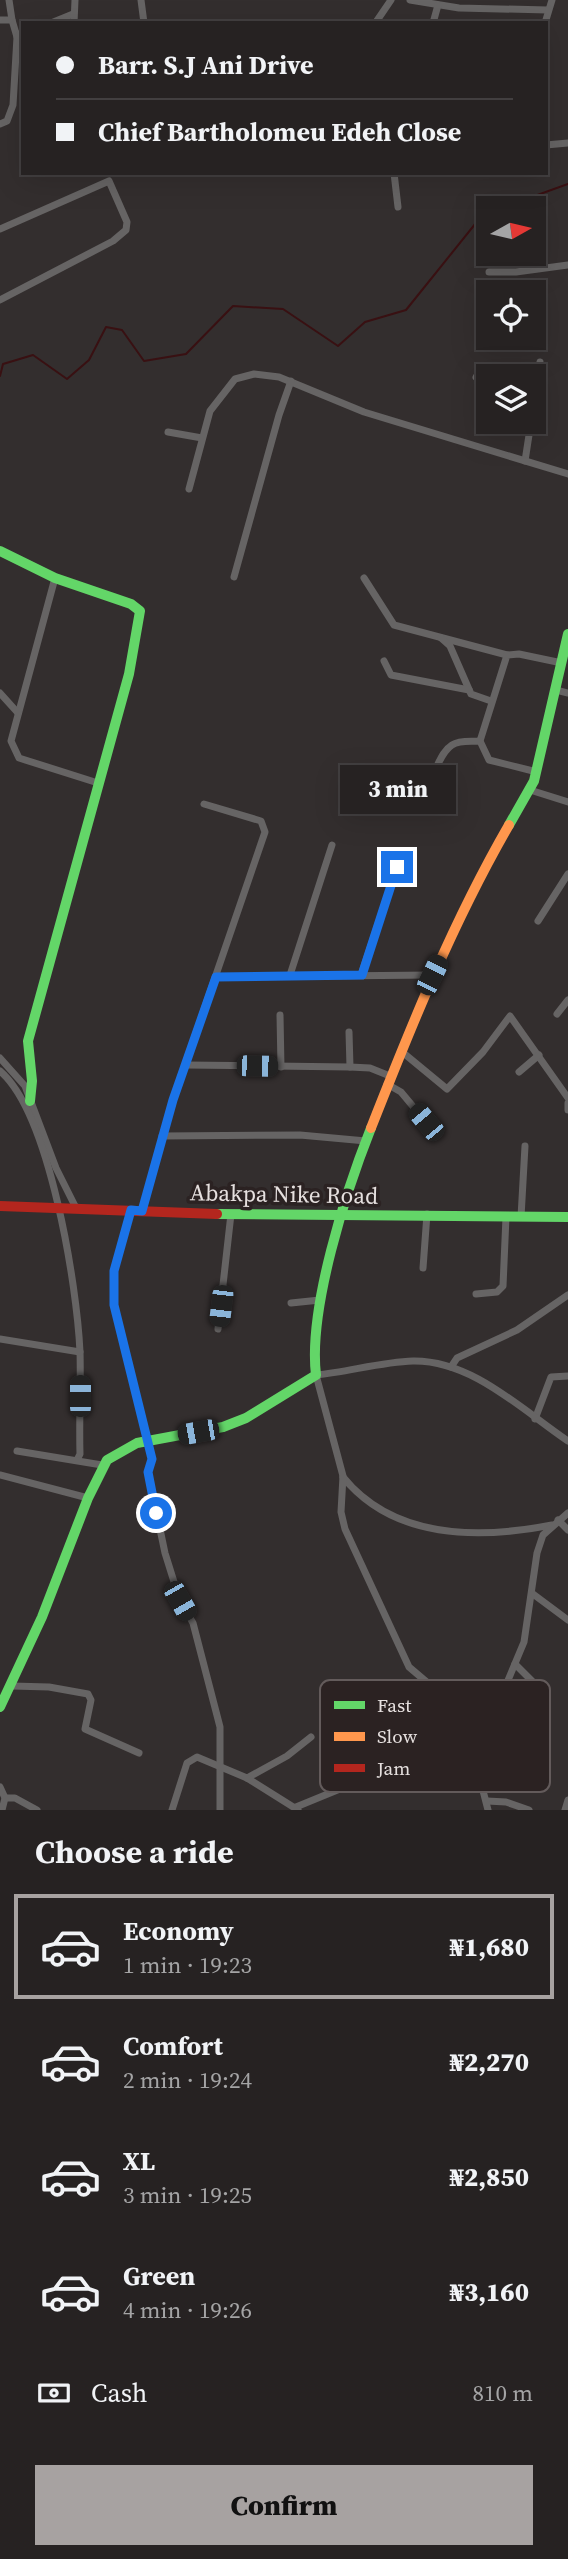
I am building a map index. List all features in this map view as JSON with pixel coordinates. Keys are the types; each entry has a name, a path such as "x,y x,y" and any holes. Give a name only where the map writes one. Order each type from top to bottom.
{"main road":[{"path":"0,551 55,578 131,604 140,611 129,674 28,1041 32,1081 30,1101"},
{"path":"0,1707 42,1617 102,1465 120,1450 146,1441 234,1423 263,1410 316,1374 313,1350 320,1300 366,1141 432,975 480,876 530,790 537,772 568,635"},
{"name":"Abakpa Nike Road","path":"0,1206 231,1214 568,1217"}],"street":[{"path":"0,124 6,121 13,105 19,74 20,34 12,20 9,0"},
{"path":"74,21 75,0"},
{"path":"141,0 144,21"},
{"path":"377,21 391,0"},
{"path":"410,0 438,5 548,10"},
{"path":"545,21 552,0"},
{"path":"434,21 438,5"},
{"path":"56,21 74,14"},
{"path":"0,20 12,20"},
{"path":"548,145 568,143"},
{"path":"394,175 398,207"},
{"path":"0,229 109,181 127,222 125,230 113,241 0,300"},
{"path":"489,272 516,272 568,265"},
{"path":"189,489 210,411 235,379 268,375 291,381 364,412 568,474"},
{"path":"234,577 291,381"},
{"path":"168,432 202,438"},
{"path":"525,461 529,434"},
{"path":"55,578 11,741 19,758 98,783"},
{"path":"364,578 394,625 507,655 519,654 562,663"},
{"path":"440,638 450,646 469,690 480,699 491,701"},
{"path":"507,655 480,741 489,760 537,772"},
{"path":"384,661 391,675 469,690"},
{"path":"556,690 568,693"},
{"path":"0,693 18,713"},
{"path":"360,801 386,804 410,797 432,774 455,743 480,741"},
{"path":"530,790 568,802"},
{"path":"204,804 261,821 265,825 239,912 219,960 216,977 138,1210 114,1271 114,1305 152,1459 148,1472 165,1553 180,1601 193,1623 220,1727 220,1810"},
{"path":"290,975 332,845"},
{"path":"362,975 397,867"},
{"path":"538,921 568,874"},
{"path":"216,977 432,975"},
{"path":"557,1014 568,1000"},
{"path":"280,1015 281,1067"},
{"path":"401,1051 447,1089 483,1052 510,1016 568,1100 568,1110"},
{"path":"349,1032 350,1067"},
{"path":"519,1072 539,1055"},
{"path":"0,1058 25,1086 56,1168 75,1206 78,1209 138,1210"},
{"path":"186,1065 370,1068 389,1080 426,1122"},
{"path":"0,1071 20,1095 29,1114 64,1232 80,1352 80,1454 77,1460"},
{"path":"162,1136 300,1135 366,1141"},
{"path":"521,1217 525,1146"},
{"path":"218,1329 231,1214"},
{"path":"423,1268 427,1214"},
{"path":"476,1294 497,1292 503,1286 506,1217"},
{"path":"452,1367 457,1358 517,1330 568,1295"},
{"path":"291,1303 320,1300"},
{"path":"0,1339 80,1352"},
{"path":"424,1680 409,1667 345,1529 341,1512 343,1476 316,1374 411,1361 452,1367 480,1381 568,1441"},
{"path":"535,1419 551,1377 568,1376"},
{"path":"17,1451 102,1465"},
{"path":"0,1475 88,1498"},
{"path":"343,1476 355,1492 374,1505 393,1515 451,1533 470,1535 520,1531 555,1522 568,1530"},
{"path":"508,1680 524,1642 537,1553 543,1535 568,1513"},
{"path":"533,1594 568,1620"},
{"path":"515,1664 531,1680"},
{"path":"12,1686 49,1687 88,1694 90,1700 85,1729 139,1753"},
{"path":"247,1778 287,1756 311,1737"},
{"path":"172,1810 187,1763 193,1758 247,1778 297,1809 336,1792"},
{"path":"0,1787 5,1798 2,1810"},
{"path":"5,1798 15,1798 37,1810"},
{"path":"565,1810 568,1800"},
{"path":"488,1806 506,1802 529,1810"}],"waterway":[{"path":"0,376 3,364 33,355 67,379 89,360 106,327 122,330 144,361 186,354 233,306 283,309 338,346 365,322 406,310 492,203 529,198 568,184"}],"traffic: fast":[{"path":"0,551 55,578 131,604 140,611 129,674 28,1041 32,1081 30,1101"},
{"path":"509,825 534,781 568,634"},
{"path":"0,1707 42,1617 88,1498 107,1460 137,1443 223,1427 246,1418 316,1375 315,1348 323,1284 341,1216 371,1128"},
{"path":"217,1214 568,1217"}],"traffic: slow":[{"path":"371,1128 452,936 509,825"}],"traffic: jam":[{"path":"0,1206 217,1214"}],"route":[{"path":"156,1513 148,1472 152,1459 114,1305 114,1271 131,1210 142,1211 173,1100 216,977 362,975 397,867"}]}
